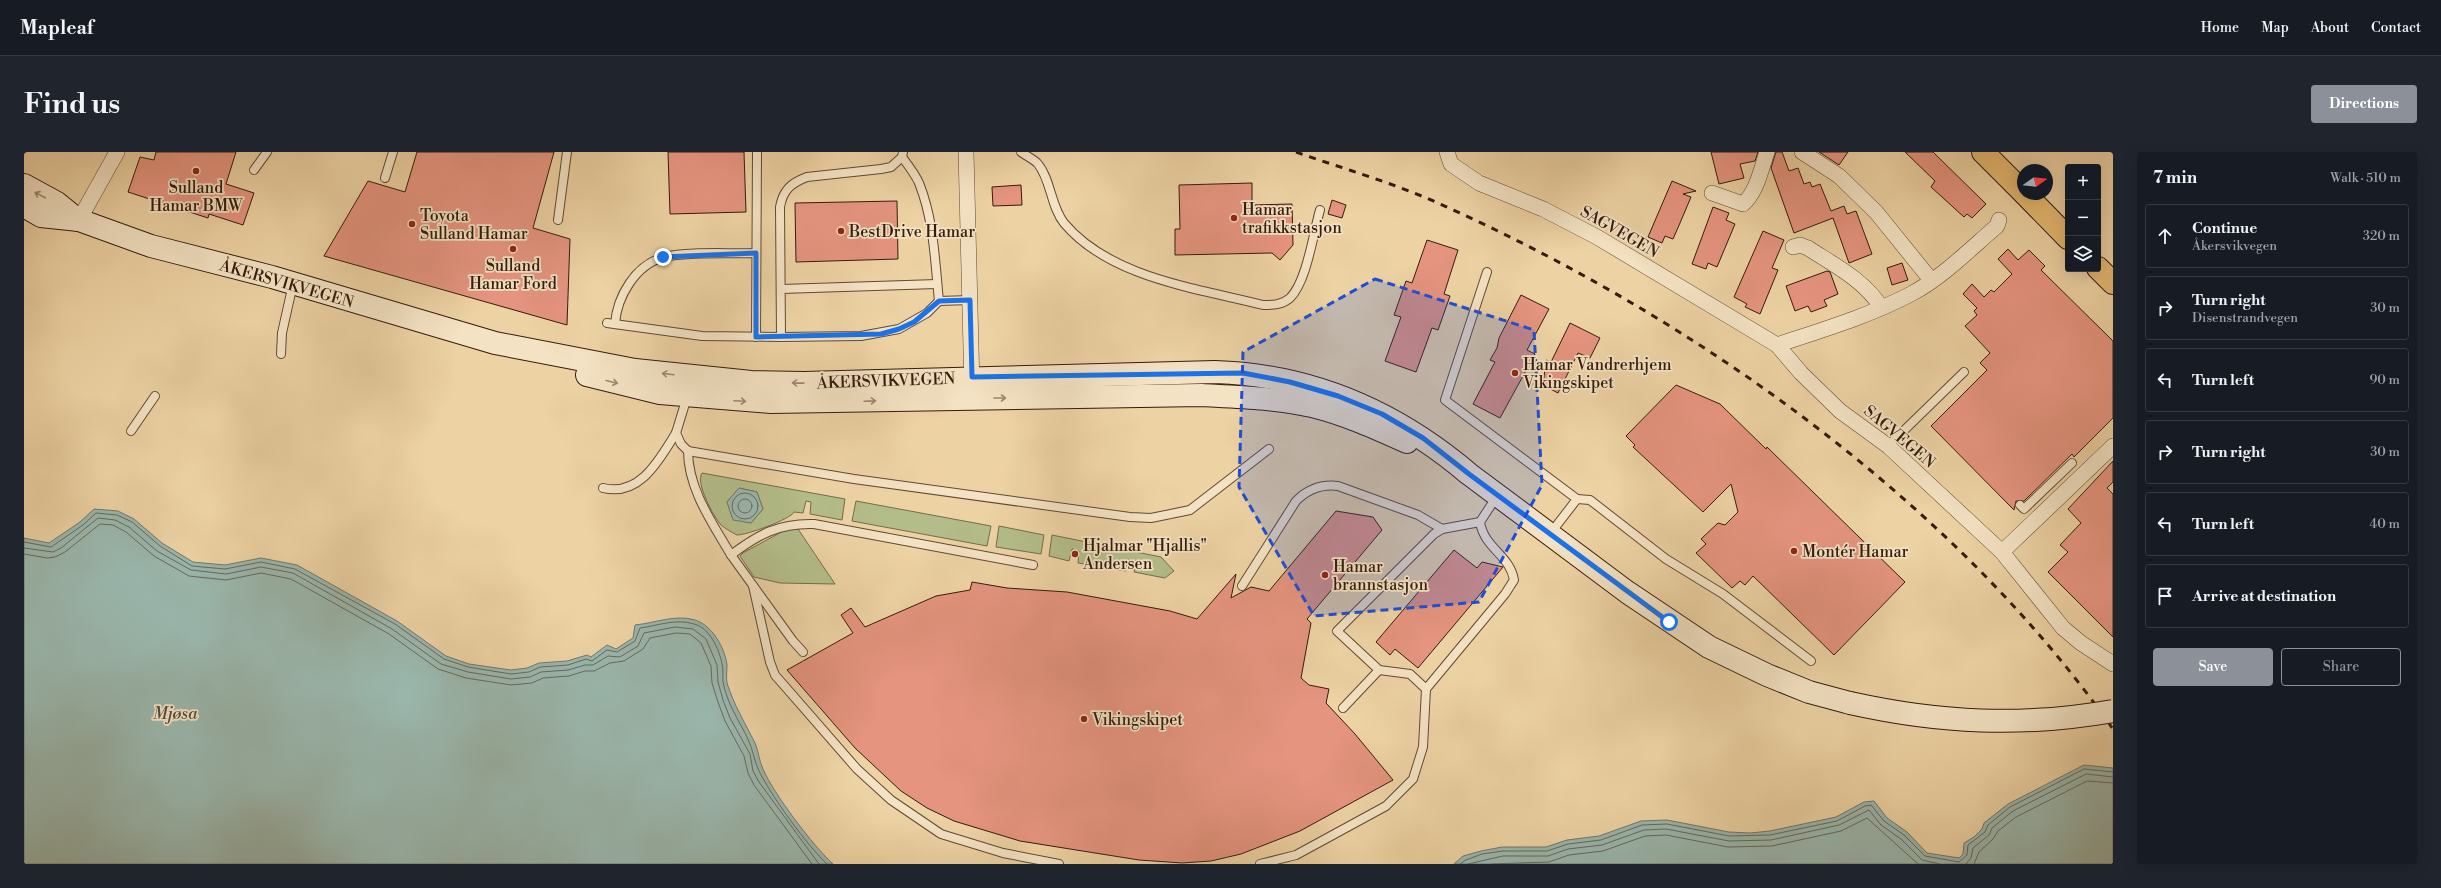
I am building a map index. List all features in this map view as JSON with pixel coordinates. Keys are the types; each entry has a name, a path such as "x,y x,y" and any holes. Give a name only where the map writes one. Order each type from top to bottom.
{"highway":[{"path":"1983,152 2017,186"},
{"path":"2031,200 2066,236"},
{"path":"2101,271 2113,283"}],"street":[{"path":"79,220 117,152"},
{"path":"966,152 972,387"},
{"name":"SAGVEGEN","path":"1446,152 1451,164 1479,184 1543,209 1597,237 1777,345 1801,373 1840,411 1888,446 2002,552 2063,628 2081,644 2113,664"},
{"path":"1712,193 1744,204 1749,200 1756,185 1767,152"},
{"path":"1802,152 1839,176 1876,212 1931,280"},
{"name":"ÅKERSVIKVEGEN","path":"24,185 57,203 79,220"},
{"name":"ÅKERSVIKVEGEN","path":"24,206 41,216 79,220 151,246 293,284 495,343 577,373 660,393 689,386 815,403 972,387 1202,395 1276,401 1311,406 1363,423 1424,450 1469,474 1627,592 1709,647 1767,675 1808,692 1850,703 1927,718 2001,722 2064,719 2113,711"},
{"path":"1777,345 1839,324 1912,294 1997,226 1999,220"},
{"path":"1793,247 1800,245 1808,248 1855,278 1873,294 1880,307"},
{"path":"2002,552 2113,446"}],"lane":[{"path":"254,170 267,152"},
{"path":"385,178 393,152"},
{"path":"558,220 567,152"},
{"path":"756,152 756,337"},
{"path":"1020,152 1038,164 1062,222 1089,248 1116,263 1156,276 1264,305 1283,303 1290,298 1299,284 1320,210"},
{"path":"781,337 781,197 795,182 807,177 891,167 902,155 918,182 925,202 939,301"},
{"path":"756,253 663,257 636,274 627,287 611,324 702,336 781,337 881,334 899,329 914,322 939,301 970,300"},
{"path":"1487,272 1445,400 1577,498 1590,500 1604,509 1666,559 1723,594 1811,661"},
{"path":"281,354 282,333 293,284"},
{"path":"781,289 937,284"},
{"path":"1888,446 1964,372"},
{"path":"603,488 614,491 629,488 653,470 676,433 689,386"},
{"path":"131,431 155,396"},
{"path":"676,433 681,444 688,451 854,479 1151,518 1190,510 1269,449"},
{"path":"688,451 688,465 696,488 731,555 752,586 803,652"},
{"path":"2020,505 2024,509 2070,461 2083,474"},
{"path":"1242,586 1296,500 1305,492 1315,487 1327,485 1338,486 1418,516 1442,529"},
{"path":"1426,689 1410,674 1379,670 1337,631 1417,548 1442,529 1480,522 1498,495"},
{"path":"1550,534 1577,498"},
{"path":"1260,864 1296,855 1386,806 1413,779 1423,747 1426,689 1505,594 1514,580 1512,570 1506,560 1484,539 1480,522"},
{"path":"731,555 744,545 780,526 814,524 1032,565"},
{"path":"752,586 770,662 776,675 857,769 891,800 941,834 1003,853 1059,864"},
{"path":"1343,708 1379,670"}],"highlighted area":[{"path":"1375,279 1534,330 1542,485 1479,602 1314,616 1239,487 1243,352"}],"green space":[{"path":"702,473 845,499 842,520 810,514 811,502 806,501 803,513 794,512 785,519 768,526 737,535 721,525 718,521 706,500 701,484","holes":["739,488 757,492 763,509 751,523 733,519 727,502"]},
{"path":"856,501 991,526 987,546 852,521"},
{"path":"999,526 1044,535 1041,554 996,547"},
{"path":"795,528 798,529 835,584 780,583 754,577 740,556 785,530"},
{"path":"1052,535 1161,557 1174,571 1165,578 1134,572 1136,561 1128,560 1126,571 1078,563 1079,551 1072,549 1069,561 1049,556"}],"water":[{"path":"739,488 757,492 763,509 751,523 733,520 727,502"},
{"name":"Mjøsa","path":"94,509 118,511 134,519 162,543 193,562 225,565 261,558 297,565 397,621 446,656 469,664 511,670 527,668 539,663 567,661 587,655 591,657 607,645 616,649 633,638 635,625 673,618 688,618 695,620 707,627 712,632 717,638 724,652 727,665 727,683 740,714 755,743 762,766 775,792 815,845 833,864 24,864 24,538 49,543 80,522"},
{"path":"2084,765 2113,768 2113,864 1454,864 1463,856 1481,851 1502,847 1546,847 1567,840 1599,836 1641,821 1667,820 1729,832 1750,833 1770,831 1836,817 1864,802 1874,801 1887,818 1907,832 1927,853 1959,858 1963,854 1964,843 1974,837 1982,829 1984,823 2008,804"}],"building":[{"path":"156,152 236,152 226,184 254,193 243,225 209,214 208,218 128,192 140,157 154,160"},
{"path":"417,152 554,152 533,228 570,239 567,325 324,256 368,181 405,192"},
{"path":"668,152 744,152 746,212 670,214"},
{"path":"1711,152 1758,152 1755,161 1740,164 1744,178 1719,184"},
{"path":"1776,152 1782,152 1789,171 1798,168 1804,184 1810,182 1812,187 1820,184 1831,211 1844,206 1847,214 1856,211 1872,254 1849,263 1833,218 1794,233 1771,168"},
{"path":"1819,152 1848,152 1839,165"},
{"path":"1905,152 1933,152 1986,204 1972,218 1967,214 1964,217 1931,187 1935,181"},
{"path":"1672,181 1696,191 1683,194 1691,197 1680,223 1673,239 1665,236 1662,243 1648,237"},
{"path":"1252,183 1252,205 1292,204 1293,245 1280,260 1272,253 1175,255 1175,229 1180,229 1179,185"},
{"path":"1021,185 1022,205 993,206 992,187"},
{"path":"1332,200 1346,205 1342,218 1328,214"},
{"path":"897,201 898,259 796,262 795,203"},
{"path":"1713,207 1729,213 1726,220 1735,224 1717,267 1708,263 1706,269 1692,264"},
{"path":"1763,231 1784,240 1772,268 1778,270 1760,314 1745,307 1747,304 1734,297"},
{"path":"1427,240 1458,250 1444,294 1450,296 1438,330 1432,328 1416,372 1385,361 1401,317 1394,315 1406,281 1412,283"},
{"path":"2008,249 2018,260 2029,250 2045,266 2041,270 2113,341 2113,418 2074,457 2072,454 2024,501 2016,501 2014,510 1931,426 1987,370 1980,363 1990,353 1965,326 1977,315 1974,311 1977,308 1963,294 1972,284 1984,297 1991,290 1994,292 2012,274 1998,259"},
{"path":"1902,263 1908,280 1892,285 1887,268"},
{"path":"1827,271 1830,272 1838,294 1824,300 1827,306 1811,312 1808,306 1795,311 1786,286"},
{"path":"1521,295 1549,309 1527,350 1535,354 1500,418 1473,404 1495,362 1490,360 1497,348 1499,338"},
{"path":"1570,323 1600,338 1590,358 1578,353 1558,393 1543,385 1546,360 1551,362"},
{"path":"1676,385 1720,404 1766,449 1767,447 1905,582 1834,655 1753,576 1745,585 1740,581 1732,588 1696,553 1706,544 1701,539 1718,523 1725,525 1738,512 1731,484 1703,512 1633,447 1635,445 1626,436"},
{"path":"2113,461 2113,482 2107,488 2113,494 2113,637 2048,572 2068,552 2060,545 2081,523 2068,509"},
{"name":"Vikingskipet","path":"1336,511 1373,517 1382,530 1307,619 1311,623 1301,678 1309,685 1329,689 1326,703 1355,734 1393,780 1300,831 1241,854 1211,861 1182,863 1139,860 1020,841 954,821 927,808 901,791 855,748 787,670 853,633 841,615 851,608 865,627 936,596 970,590 972,582 1007,588 1067,592 1170,611 1197,619 1236,574 1231,598 1251,587 1269,591"},
{"path":"1454,550 1477,568 1482,562 1503,567 1418,668 1395,649 1390,655 1376,642"}],"railway":[{"path":"1296,152 1423,196 1535,250 1629,302 1722,360 1811,423 1896,492 1976,567 2049,646 2113,729"}],"place":[{"name":"Sulland Hamar BMW","path":"196,171"},
{"name":"Hamar trafikkstasjon","path":"1234,218"},
{"name":"Toyota Sulland Hamar","path":"412,224"},
{"name":"BestDrive Hamar","path":"841,231"},
{"name":"Sulland Hamar Ford","path":"513,249"},
{"name":"Hamar Vandrerhjem Vikingskipet","path":"1515,373"},
{"name":"Montér Hamar","path":"1794,551"},
{"name":"Hjalmar \"Hjallis\" Andersen","path":"1075,554"},
{"name":"Hamar brannstasjon","path":"1325,575"},
{"name":"Vikingskipet","path":"1084,719"}],"route":[{"path":"663,257 756,253 756,337 861,336 881,334 899,329 914,322 927,313 939,301 970,300 972,377 1215,372 1243,373 1290,382 1338,396 1382,414 1423,438 1469,474 1669,622"}]}
